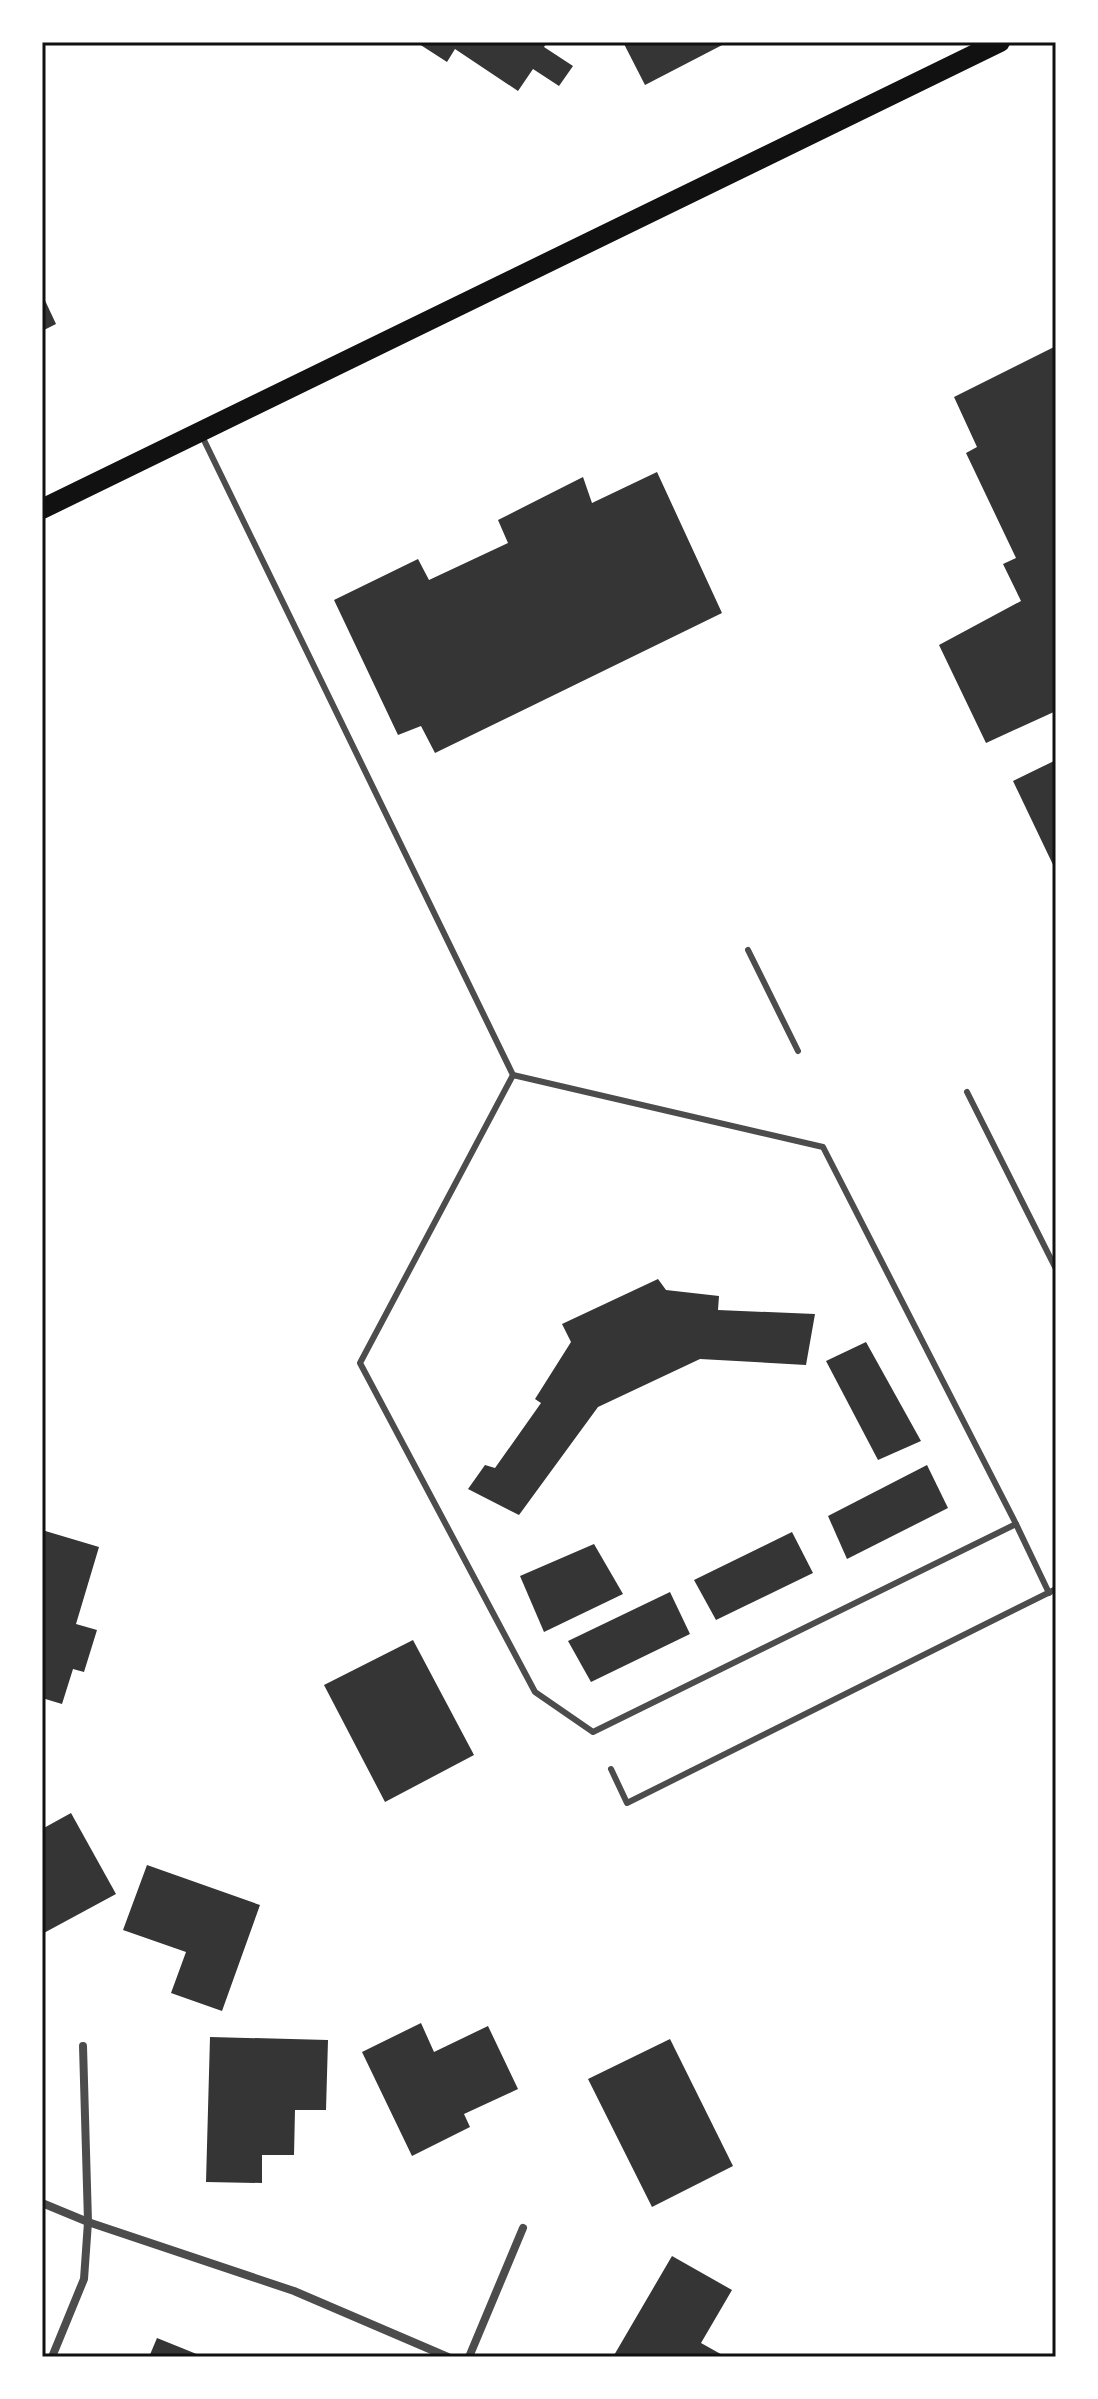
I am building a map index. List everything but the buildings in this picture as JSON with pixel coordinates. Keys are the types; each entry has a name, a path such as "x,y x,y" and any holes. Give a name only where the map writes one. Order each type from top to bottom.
{"main road":[{"path":"42,509 986,45"}],"street":[{"path":"52,2357 84,2279 88,2222 83,2046"},
{"path":"42,2203 88,2222 294,2291 448,2357"},
{"path":"469,2357 523,2228"}],"lane":[{"path":"200,431 513,1075"},
{"path":"748,950 798,1051"},
{"path":"513,1075 360,1363 535,1692 593,1732 1016,1524"},
{"path":"513,1075 823,1147 1052,1591 627,1803 611,1769"},
{"path":"967,1092 1056,1269"}]}
